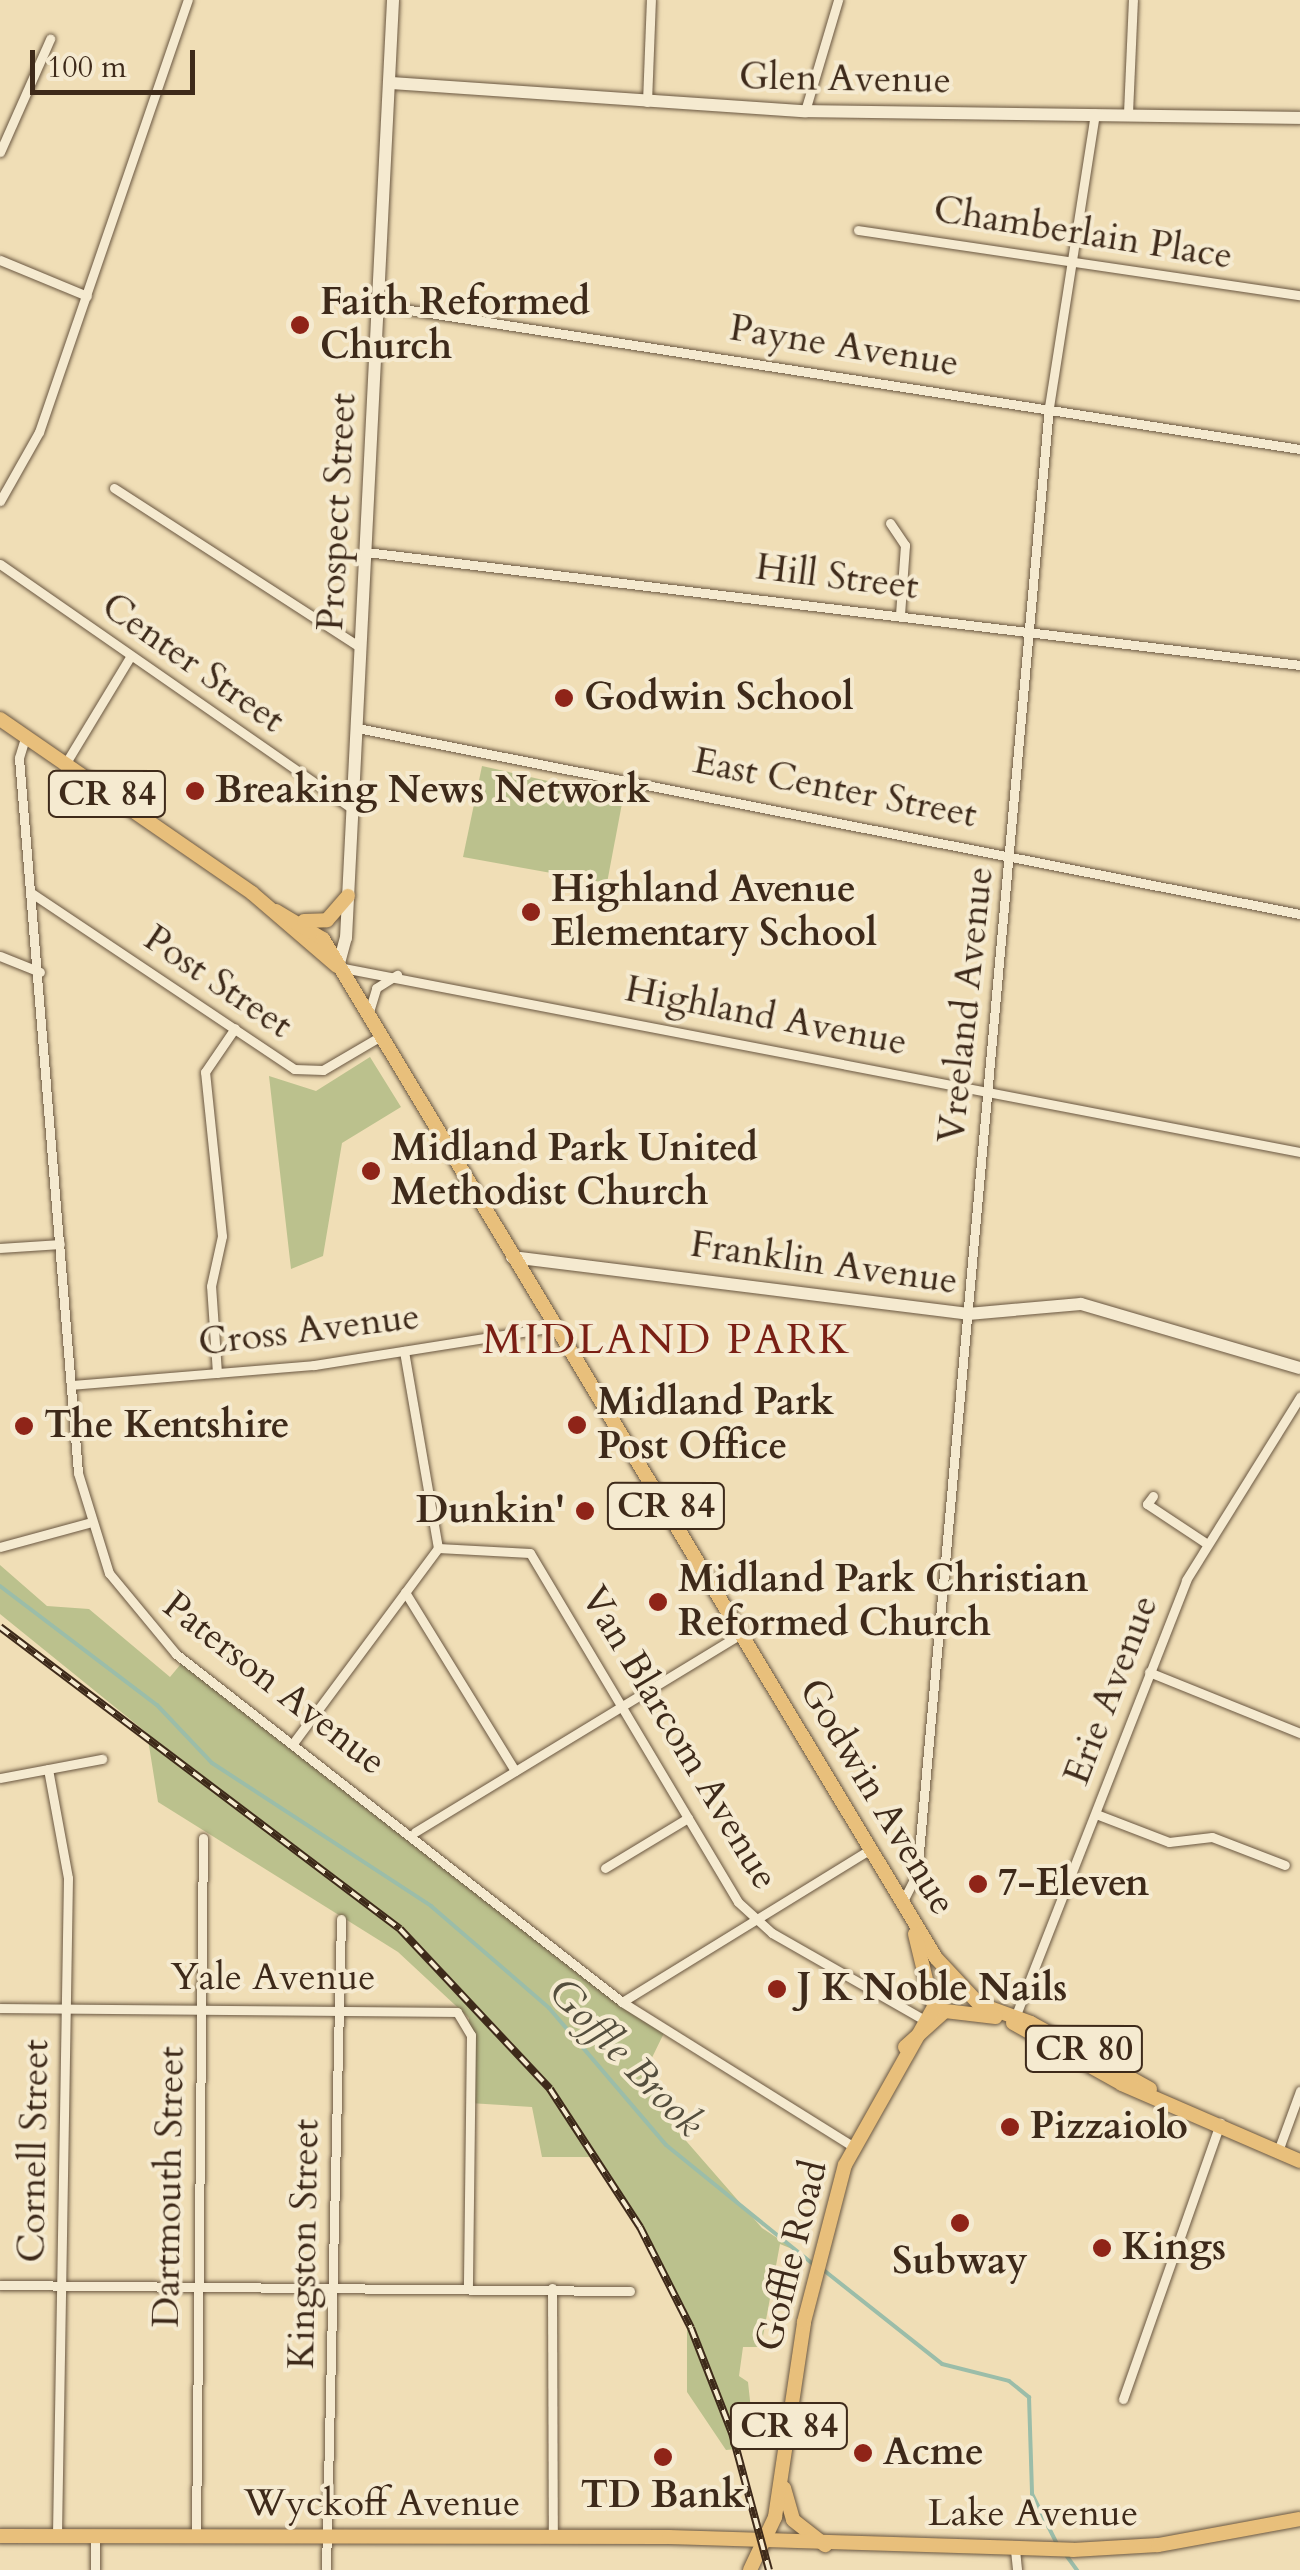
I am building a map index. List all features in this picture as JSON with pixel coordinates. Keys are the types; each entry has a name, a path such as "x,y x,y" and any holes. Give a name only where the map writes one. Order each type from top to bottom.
{"main road":[{"name":"Godwin Avenue","path":"0,719 276,912 338,967"},
{"path":"299,920 327,920 348,896"},
{"name":"Godwin Avenue","path":"276,912 299,920 338,967 912,1919 951,1977 1006,2020 1032,2022 1150,2089 1300,2162"},
{"path":"912,1919 932,2000"},
{"name":"Goffle Road","path":"750,2570 764,2544 781,2478 814,2278 854,2147 921,2018 951,1977"},
{"path":"905,2047 945,2011 1006,2020"},
{"path":"781,2478 793,2520 825,2545"},
{"name":"Lake Avenue","path":"764,2544 1073,2550 1171,2544 1300,2518"},
{"name":"Wyckoff Avenue","path":"0,2536 553,2536 764,2544"}],"street":[{"path":"0,501 29,458 188,0"},
{"name":"Prospect Street","path":"338,967 348,896 394,0"},
{"path":"647,102 651,0"},
{"path":"805,111 838,0"},
{"path":"1128,114 1132,0"},
{"path":"0,152 5,125 50,39"},
{"name":"Glen Avenue","path":"390,83 805,111 1300,118"},
{"name":"Vreeland Avenue","path":"902,1902 917,1874 985,1090 1013,852 1049,407 1095,114"},
{"name":"Chamberlain Place","path":"858,230 1300,295"},
{"path":"0,260 87,296"},
{"name":"Payne Avenue","path":"378,305 1300,448"},
{"path":"114,488 360,647"},
{"path":"890,524 904,544 900,615"},
{"name":"Hill Street","path":"366,552 1030,630 1300,666"},
{"name":"Center Street","path":"0,564 130,658 353,809"},
{"path":"64,766 130,658"},
{"name":"East Center Street","path":"357,728 1013,852 1300,914"},
{"name":"Paterson Avenue","path":"25,738 30,892 40,972 71,1384 88,1523 109,1573 155,1634 415,1832 622,2002 854,2147"},
{"name":"Post Street","path":"30,892 303,1072 379,1037"},
{"path":"0,956 40,972"},
{"name":"Highland Avenue","path":"338,967 476,990 1300,1152"},
{"path":"367,1017 376,988 397,975"},
{"path":"216,1373 211,1286 222,1236 205,1072 235,1028"},
{"path":"0,1248 60,1244"},
{"name":"Franklin Avenue","path":"512,1257 968,1314 1081,1304 1300,1368"},
{"name":"Cross Avenue","path":"71,1384 216,1373 404,1351 554,1327"},
{"path":"294,1742 438,1548 404,1351"},
{"name":"Erie Avenue","path":"1006,2020 1096,1814 1149,1672 1206,1543 1300,1397"},
{"path":"1153,1496 1147,1504 1206,1543"},
{"path":"0,1547 88,1523"},
{"name":"Van Blarcom Avenue","path":"438,1548 530,1552 625,1705 688,1818 755,1920 921,2018"},
{"path":"405,1592 516,1772"},
{"path":"415,1832 741,1634"},
{"path":"1149,1672 1300,1733"},
{"path":"0,1778 102,1759"},
{"name":"Cornell Street","path":"48,1769 68,1878 57,2536"},
{"path":"1096,1814 1169,1842 1212,1837 1285,1865"},
{"path":"606,1868 688,1818"},
{"name":"Dartmouth Street","path":"196,2536 204,1838"},
{"path":"622,2002 871,1849"},
{"name":"Kingston Street","path":"326,2570 341,1919"},
{"name":"Yale Avenue","path":"0,2008 458,2012 471,2035 468,2288"},
{"path":"1278,2151 1300,2090"},
{"path":"1123,2399 1220,2123"},
{"path":"0,2284 630,2291"},
{"path":"552,2291 553,2536"},
{"path":"95,2570 96,2537"},
{"path":"1014,2550 1017,2570"}],"green space":[{"path":"482,766 623,798 607,883 463,857"},
{"path":"370,1057 401,1107 342,1143 323,1256 291,1269 269,1076 316,1091"},
{"path":"0,1565 47,1606 89,1609 170,1677 185,1659 664,2033 645,2072 667,2119 762,2228 797,2251 780,2244 761,2347 743,2347 739,2376 748,2382 755,2447 726,2450 687,2392 687,2312 599,2157 542,2157 532,2107 469,2103 469,2018 398,1952 158,1802 147,1733 0,1614"}],"waterway":[{"name":"Goffle Brook","path":"0,1586 157,1705 212,1763 431,1906 549,2008 666,2145 813,2264"},
{"name":"Goffle Brook","path":"821,2268 942,2364 1009,2381 1029,2397 1032,2494 1057,2544"},
{"name":"Goffle Brook","path":"1066,2555 1077,2570"}],"railway":[{"path":"0,1627 400,1929 550,2089 640,2227 691,2328 732,2433 769,2570"}],"place":[{"name":"Faith Reformed Church","path":"300,325"},
{"name":"Godwin School","path":"564,698"},
{"name":"Breaking News Network","path":"195,791"},
{"name":"Highland Avenue Elementary School","path":"531,912"},
{"name":"Midland Park United Methodist Church","path":"371,1171"},
{"name":"Midland Park Post Office","path":"577,1425"},
{"name":"The Kentshire","path":"24,1426"},
{"name":"Dunkin'","path":"585,1511"},
{"name":"Midland Park Christian Reformed Church","path":"658,1602"},
{"name":"7-Eleven","path":"978,1884"},
{"name":"J K Noble Nails","path":"777,1989"},
{"name":"Pizzaiolo","path":"1010,2127"},
{"name":"Subway","path":"960,2223"},
{"name":"Kings","path":"1102,2248"},
{"name":"Acme","path":"863,2453"},
{"name":"TD Bank","path":"663,2457"}],"district":[{"name":"MIDLAND PARK","path":"667,1340"}]}
